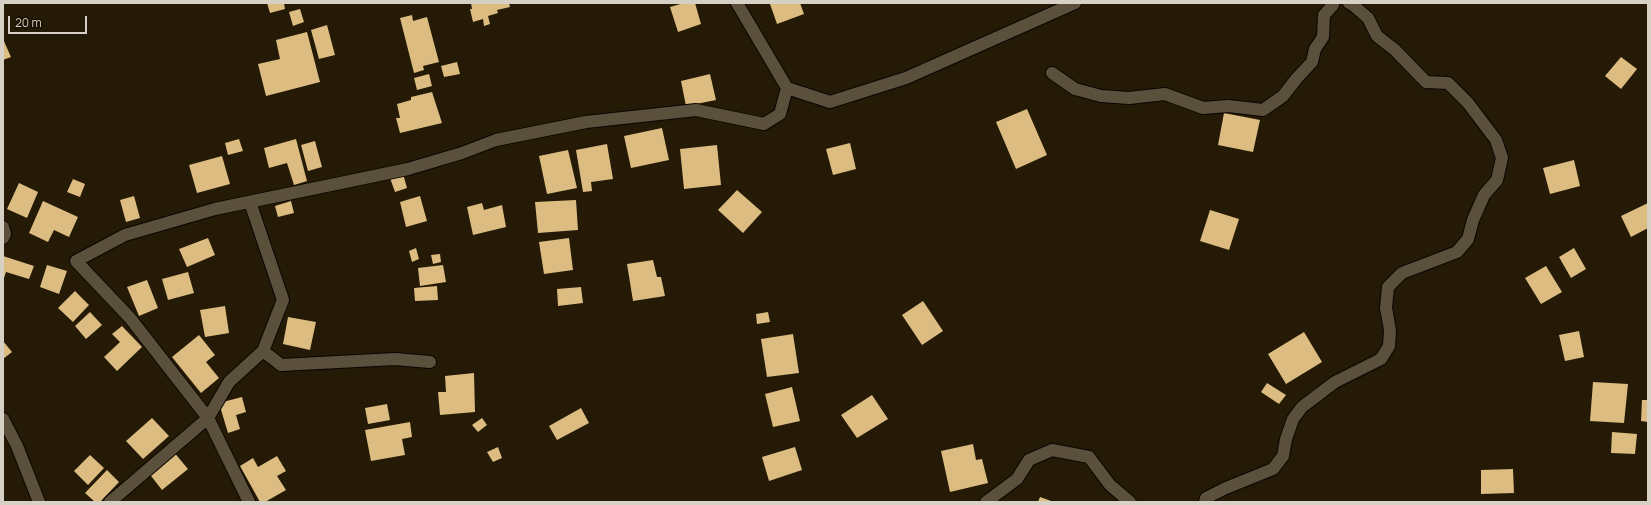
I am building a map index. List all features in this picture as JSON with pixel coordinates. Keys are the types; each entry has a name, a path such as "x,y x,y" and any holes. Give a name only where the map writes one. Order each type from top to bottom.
{"street":[{"path":"737,3 787,88 830,102 906,78 1075,3"},
{"path":"1205,502 1206,498 1226,488 1273,469 1283,456 1286,439 1293,419 1302,407 1317,394 1335,382 1381,359 1389,346 1390,330 1386,308 1388,288 1402,273 1457,252 1468,239 1473,220 1484,196 1497,180 1502,158 1496,140 1468,103 1448,82 1426,82 1395,50 1377,36 1368,18 1349,3"},
{"path":"1052,73 1074,89 1101,96 1130,98 1165,94 1203,108 1228,106 1263,110 1283,96 1312,62 1315,49 1323,37 1324,15 1334,4"},
{"path":"248,502 208,418 130,318 76,261 125,235 215,209 408,169 462,153 496,140 586,122 696,110 764,124 780,114 787,88"},
{"path":"110,502 208,418 230,382 263,351 283,300 250,202"},
{"path":"3,227 5,234 3,238"},
{"path":"263,351 281,365 395,359 430,362"},
{"path":"3,420 17,446 39,502"},
{"path":"986,502 1017,479 1029,460 1052,450 1089,457 1110,485 1130,502"}],"building":[{"path":"267,3 284,3 285,9 270,13"},
{"path":"471,3 509,3 510,7 497,10 498,13 488,16 490,24 484,26 483,19 473,22 470,9 472,9"},
{"path":"684,3 695,3 701,24 678,32 670,7"},
{"path":"800,3 804,14 777,24 770,4"},
{"path":"300,9 304,22 293,26 289,12"},
{"path":"412,15 413,21 427,17 439,62 423,66 424,70 414,73 400,18"},
{"path":"327,25 335,55 319,59 311,30"},
{"path":"307,32 320,82 266,96 258,64 280,59 276,40"},
{"path":"3,39 11,57 3,60"},
{"path":"1621,57 1637,69 1621,89 1605,76"},
{"path":"457,62 460,74 444,77 441,66"},
{"path":"429,74 432,86 417,90 414,78"},
{"path":"710,74 716,100 686,106 681,81"},
{"path":"432,92 442,123 400,133 396,118 400,118 397,104 411,100 411,97"},
{"path":"1027,109 1047,155 1016,169 996,122"},
{"path":"1224,113 1260,120 1253,152 1218,145"},
{"path":"662,128 669,160 631,168 624,136"},
{"path":"239,139 243,151 228,155 225,143"},
{"path":"296,139 307,181 294,185 287,163 269,168 264,148"},
{"path":"315,141 322,167 308,171 301,145"},
{"path":"850,143 856,169 833,175 826,149"},
{"path":"607,144 613,179 591,182 592,191 583,192 576,150"},
{"path":"717,145 721,185 684,189 680,149"},
{"path":"568,150 577,188 547,194 539,156"},
{"path":"222,156 230,184 197,193 189,165"},
{"path":"1574,160 1580,186 1550,194 1543,168"},
{"path":"403,174 407,188 395,192 390,178"},
{"path":"73,179 85,184 80,197 67,192"},
{"path":"19,183 38,192 27,218 7,209"},
{"path":"737,190 762,212 743,233 718,210"},
{"path":"134,196 140,218 126,222 120,200"},
{"path":"420,196 427,221 406,227 400,202"},
{"path":"576,200 578,230 538,233 535,202"},
{"path":"43,201 78,217 69,237 54,230 48,242 29,233"},
{"path":"291,201 294,213 278,217 275,206"},
{"path":"482,203 484,210 502,205 506,227 473,235 467,207"},
{"path":"1648,203 1648,228 1631,237 1621,216"},
{"path":"1210,210 1239,219 1229,250 1200,241"},
{"path":"208,238 215,255 187,267 179,249"},
{"path":"569,238 573,270 544,274 539,242"},
{"path":"416,248 419,259 412,262 409,251"},
{"path":"1574,248 1586,269 1571,278 1559,257"},
{"path":"440,254 441,262 433,264 431,255"},
{"path":"3,256 34,266 29,279 6,272 3,281"},
{"path":"653,260 657,277 661,277 665,296 633,301 627,264"},
{"path":"47,265 67,271 59,294 40,287"},
{"path":"443,265 446,282 420,286 418,268"},
{"path":"1546,266 1562,292 1541,304 1525,278"},
{"path":"188,272 194,293 168,300 162,279"},
{"path":"147,280 158,308 139,316 127,287"},
{"path":"437,286 438,300 415,301 414,288"},
{"path":"581,287 583,303 558,306 557,289"},
{"path":"75,291 89,305 73,322 58,308"},
{"path":"923,301 943,331 922,345 902,315"},
{"path":"225,306 229,333 205,337 200,310"},
{"path":"90,312 102,325 86,339 75,326"},
{"path":"768,312 770,322 757,324 756,314"},
{"path":"288,317 316,322 310,350 283,344"},
{"path":"122,326 142,347 117,371 104,357 120,342 112,334"},
{"path":"1579,331 1584,357 1565,361 1559,335"},
{"path":"1304,332 1322,362 1286,384 1268,354"},
{"path":"793,334 799,373 767,377 761,339"},
{"path":"199,335 215,355 206,362 219,378 201,393 172,357"},
{"path":"3,341 12,352 3,359"},
{"path":"474,373 475,412 440,415 438,392 446,392 445,376"},
{"path":"1593,382 1628,384 1624,423 1590,421"},
{"path":"1267,383 1286,395 1279,404 1261,392"},
{"path":"792,387 800,421 773,427 765,394"},
{"path":"872,395 888,419 857,438 841,415"},
{"path":"242,397 246,412 236,415 240,429 228,433 219,403"},
{"path":"1642,400 1648,400 1648,422 1641,421"},
{"path":"387,404 390,420 368,424 365,408"},
{"path":"581,408 589,423 557,440 549,426"},
{"path":"152,418 169,436 143,459 126,441"},
{"path":"482,418 487,425 478,432 472,425"},
{"path":"410,422 412,437 402,439 405,455 371,461 365,430"},
{"path":"1612,432 1637,434 1635,454 1611,453"},
{"path":"973,444 976,460 982,459 988,483 950,492 941,451"},
{"path":"498,447 502,458 493,462 487,452"},
{"path":"795,447 802,470 769,481 762,457"},
{"path":"173,451 188,469 162,490 148,472"},
{"path":"90,455 104,468 88,485 74,471"},
{"path":"277,456 286,471 277,476 286,490 265,502 260,502 240,466 253,458 258,467"},
{"path":"1513,469 1514,493 1481,494 1481,470"},
{"path":"107,470 119,482 100,502 95,502 85,493"},
{"path":"1040,497 1054,502 1038,502"}]}
